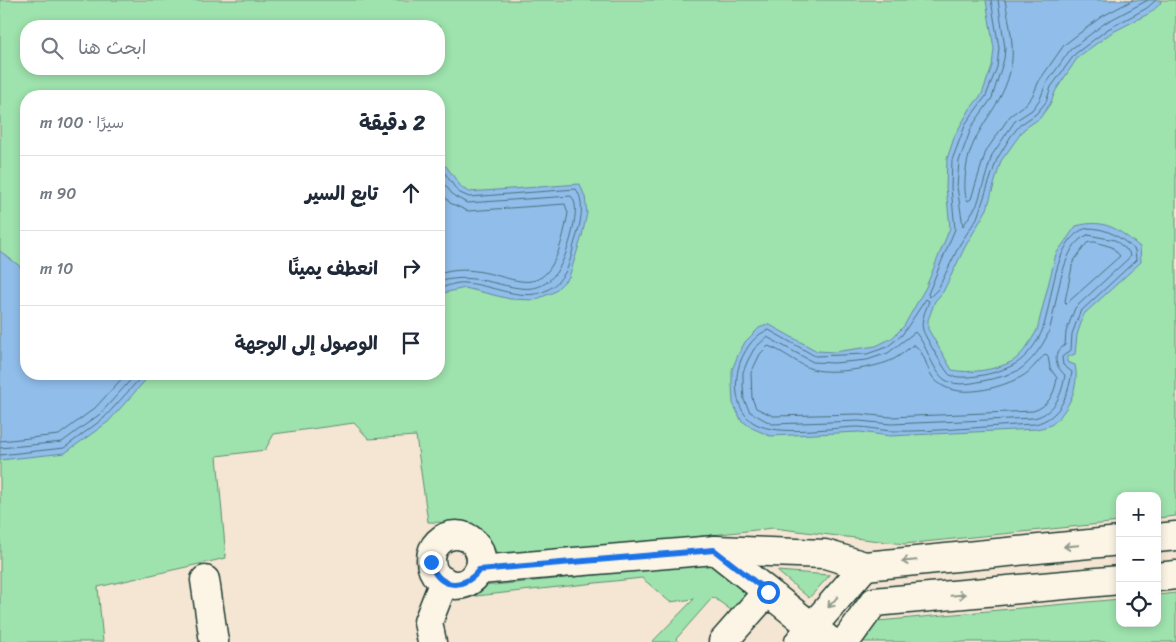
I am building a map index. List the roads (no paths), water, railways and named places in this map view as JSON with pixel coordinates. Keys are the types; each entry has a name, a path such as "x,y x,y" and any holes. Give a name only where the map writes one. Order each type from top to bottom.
{"lane":[{"path":"448,536 464,536 477,547 480,554 479,570 474,577 460,585 444,582 433,570 432,554 435,546 448,536"},
{"path":"1161,538 1176,536"},
{"path":"479,570 714,550 825,554 865,566 1116,542"},
{"path":"714,550 768,592 814,637 865,566"},
{"path":"1161,577 1176,575"},
{"path":"205,580 214,642"},
{"path":"845,642 874,602 1116,580"},
{"path":"432,642 428,622 444,582"},
{"path":"724,642 768,592"}],"water":[{"path":"986,0 1161,0 1160,4 1150,13 1111,33 1078,57 1040,118 1024,129 1001,161 987,209 965,247 943,292 935,301 928,320 928,329 952,370 967,372 983,370 999,367 1013,361 1023,351 1037,330 1056,254 1076,226 1087,224 1104,225 1125,235 1140,247 1141,262 1084,314 1077,335 1075,354 1067,357 1067,362 1075,365 1076,381 1067,406 1051,425 1036,429 890,436 860,432 770,436 752,428 741,420 733,403 732,370 745,342 759,328 768,324 817,351 834,352 876,346 892,338 904,326 926,287 950,228 946,187 947,159 955,135 970,109 982,94 992,66 994,49"},
{"path":"445,166 462,188 469,192 580,184 585,197 587,213 582,236 569,277 554,292 534,300 510,299 465,288 445,293"},
{"path":"0,251 20,266 20,380 146,380 108,422 65,453 0,460"}]}
